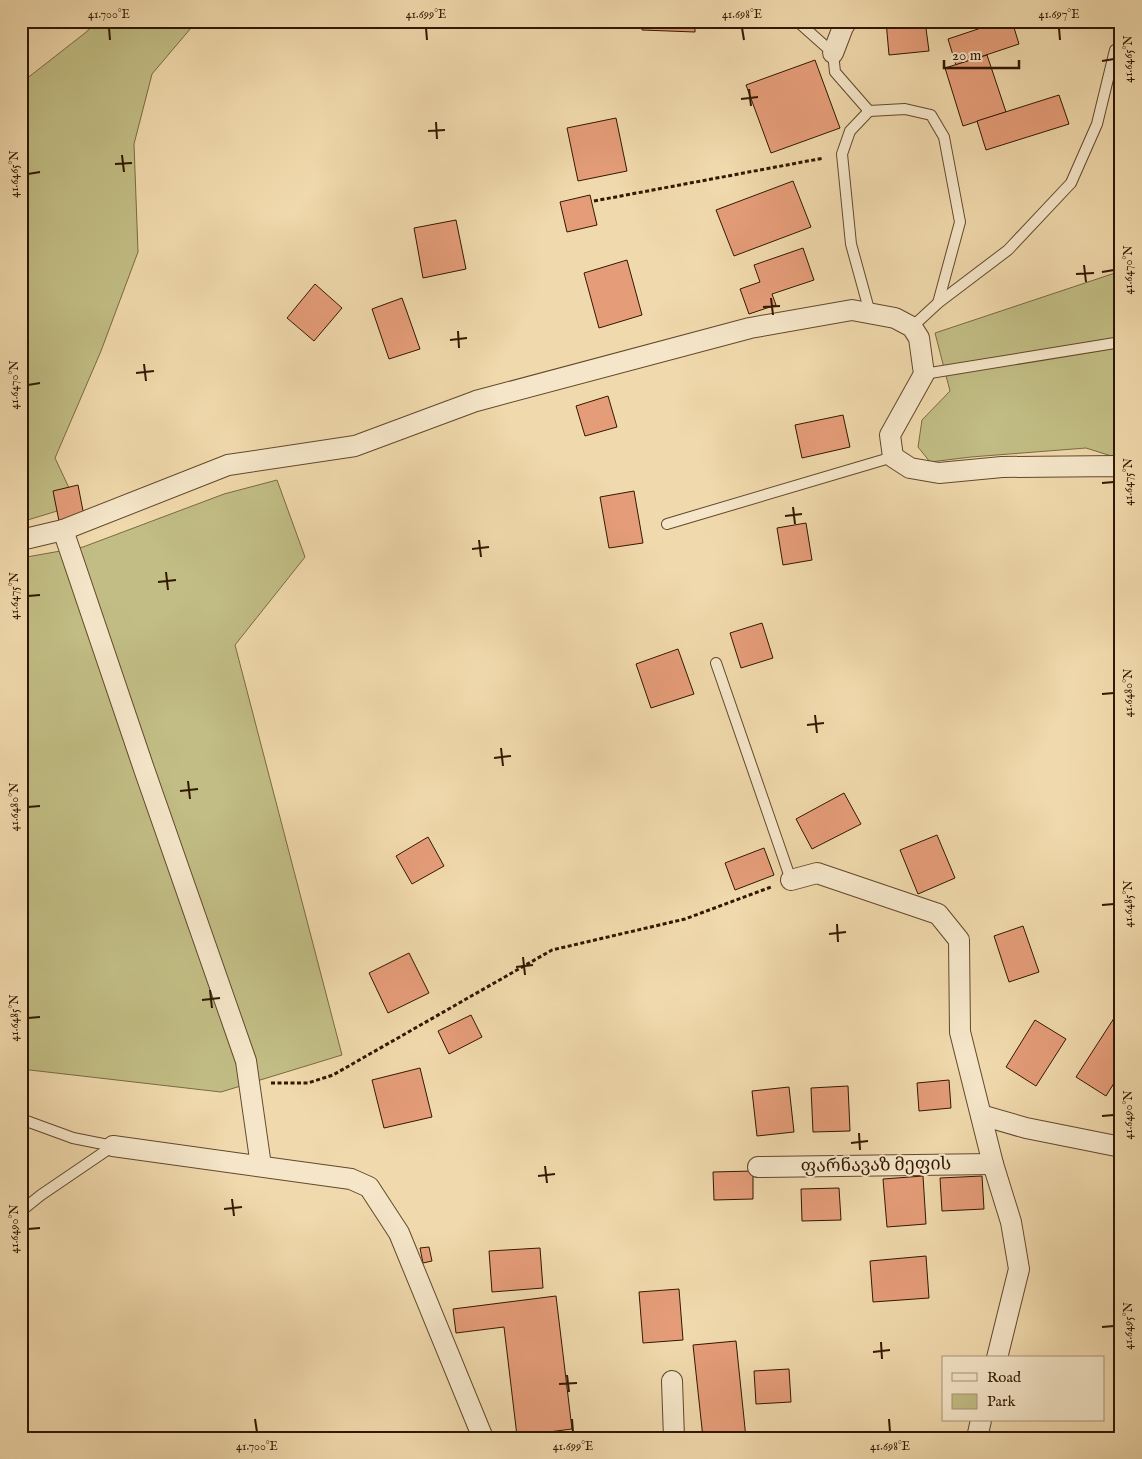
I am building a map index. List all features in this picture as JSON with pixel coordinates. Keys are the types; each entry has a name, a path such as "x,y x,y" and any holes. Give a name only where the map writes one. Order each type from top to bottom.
{"street":[{"path":"833,52 847,21"},
{"path":"21,540 63,530 228,465 355,446 476,401 750,328 852,310 896,318 912,327 919,338 924,374 890,436 893,457 910,468 939,472 1002,467 1118,466 1121,468"},
{"path":"63,530 246,1060 261,1166"},
{"path":"791,880 817,874 938,914 959,940 960,1032 993,1164 1011,1222 1019,1269 997,1356"},
{"path":"980,1115 1026,1128 1121,1147"},
{"path":"113,1146 351,1179 369,1187 399,1233 483,1438"},
{"name":"ფარნავაზ მეფის","path":"758,1167 993,1164"},
{"path":"672,1382 674,1438"},
{"path":"977,1438 981,1422"}],"lane":[{"path":"797,21 833,52 835,72 869,111"},
{"path":"912,327 938,303 1008,250 1071,183 1097,124 1115,50"},
{"path":"870,313 851,244 842,154 850,131 869,111 904,109 931,115 944,137 960,222 938,303"},
{"path":"924,374 1121,342"},
{"path":"667,524 893,457"},
{"path":"716,663 791,880"},
{"path":"21,1119 73,1138 113,1146"},
{"path":"21,1211 41,1195 113,1146"}],"path":[{"path":"594,201 842,154"},
{"path":"249,1084 308,1083 333,1075 552,950 685,919 791,880"}],"green space":[{"path":"98,21 200,21 191,28 152,74 134,144 138,252 101,351 55,458 77,505 21,522 21,252 25,245 21,232 21,83"},
{"path":"1121,271 1121,459 1086,448 930,462 918,447 922,420 950,391 935,333"},
{"path":"277,480 305,557 235,645 342,1055 221,1092 21,1069 21,558 83,547 224,494"}],"building":[{"path":"642,21 695,21 695,32 642,30"},
{"path":"886,21 925,21 929,51 889,55"},
{"path":"1002,21 1012,21 1019,44 956,65 948,39"},
{"path":"987,55 1006,112 963,126 945,68"},
{"path":"815,60 840,128 771,153 746,85"},
{"path":"1059,95 1069,124 986,150 977,121"},
{"path":"616,118 627,171 578,181 567,128"},
{"path":"793,181 811,227 734,256 716,210"},
{"path":"590,195 597,225 567,232 560,202"},
{"path":"456,220 466,269 423,278 414,228"},
{"path":"803,248 814,280 772,294 776,305 749,314 740,289 760,282 754,265"},
{"path":"627,260 642,315 599,328 584,273"},
{"path":"315,284 342,308 314,341 287,318"},
{"path":"402,298 420,349 389,359 372,309"},
{"path":"608,396 617,427 585,436 576,406"},
{"path":"843,415 850,447 802,458 795,425"},
{"path":"78,485 84,516 59,521 53,491"},
{"path":"634,491 643,543 609,548 600,497"},
{"path":"806,523 812,560 783,565 777,528"},
{"path":"762,623 773,658 741,668 730,633"},
{"path":"678,649 694,694 651,708 636,664"},
{"path":"844,793 861,824 812,849 796,819"},
{"path":"937,835 955,878 918,894 900,850"},
{"path":"428,837 444,866 412,884 396,856"},
{"path":"764,848 774,875 735,890 725,863"},
{"path":"1023,926 1039,972 1009,982 994,936"},
{"path":"409,953 429,993 388,1013 369,973"},
{"path":"1118,1012 1121,1014 1121,1072 1106,1096 1076,1077"},
{"path":"471,1015 482,1037 449,1054 438,1031"},
{"path":"1035,1020 1066,1039 1036,1086 1006,1067"},
{"path":"420,1068 432,1117 384,1128 372,1080"},
{"path":"949,1080 951,1108 919,1111 917,1083"},
{"path":"848,1086 850,1131 813,1132 811,1088"},
{"path":"789,1087 794,1132 757,1136 752,1091"},
{"path":"753,1171 753,1199 714,1200 713,1172"},
{"path":"923,1176 926,1224 887,1227 883,1179"},
{"path":"982,1176 984,1209 942,1211 940,1178"},
{"path":"839,1188 841,1220 802,1221 801,1189"},
{"path":"429,1247 432,1261 423,1263 420,1248"},
{"path":"540,1248 543,1288 492,1292 489,1251"},
{"path":"926,1256 929,1298 873,1302 870,1261"},
{"path":"679,1289 683,1340 643,1343 639,1292"},
{"path":"556,1296 572,1429 517,1436 504,1327 456,1333 453,1309"},
{"path":"736,1341 746,1438 703,1438 693,1345"},
{"path":"789,1369 791,1402 756,1404 754,1371"}]}
